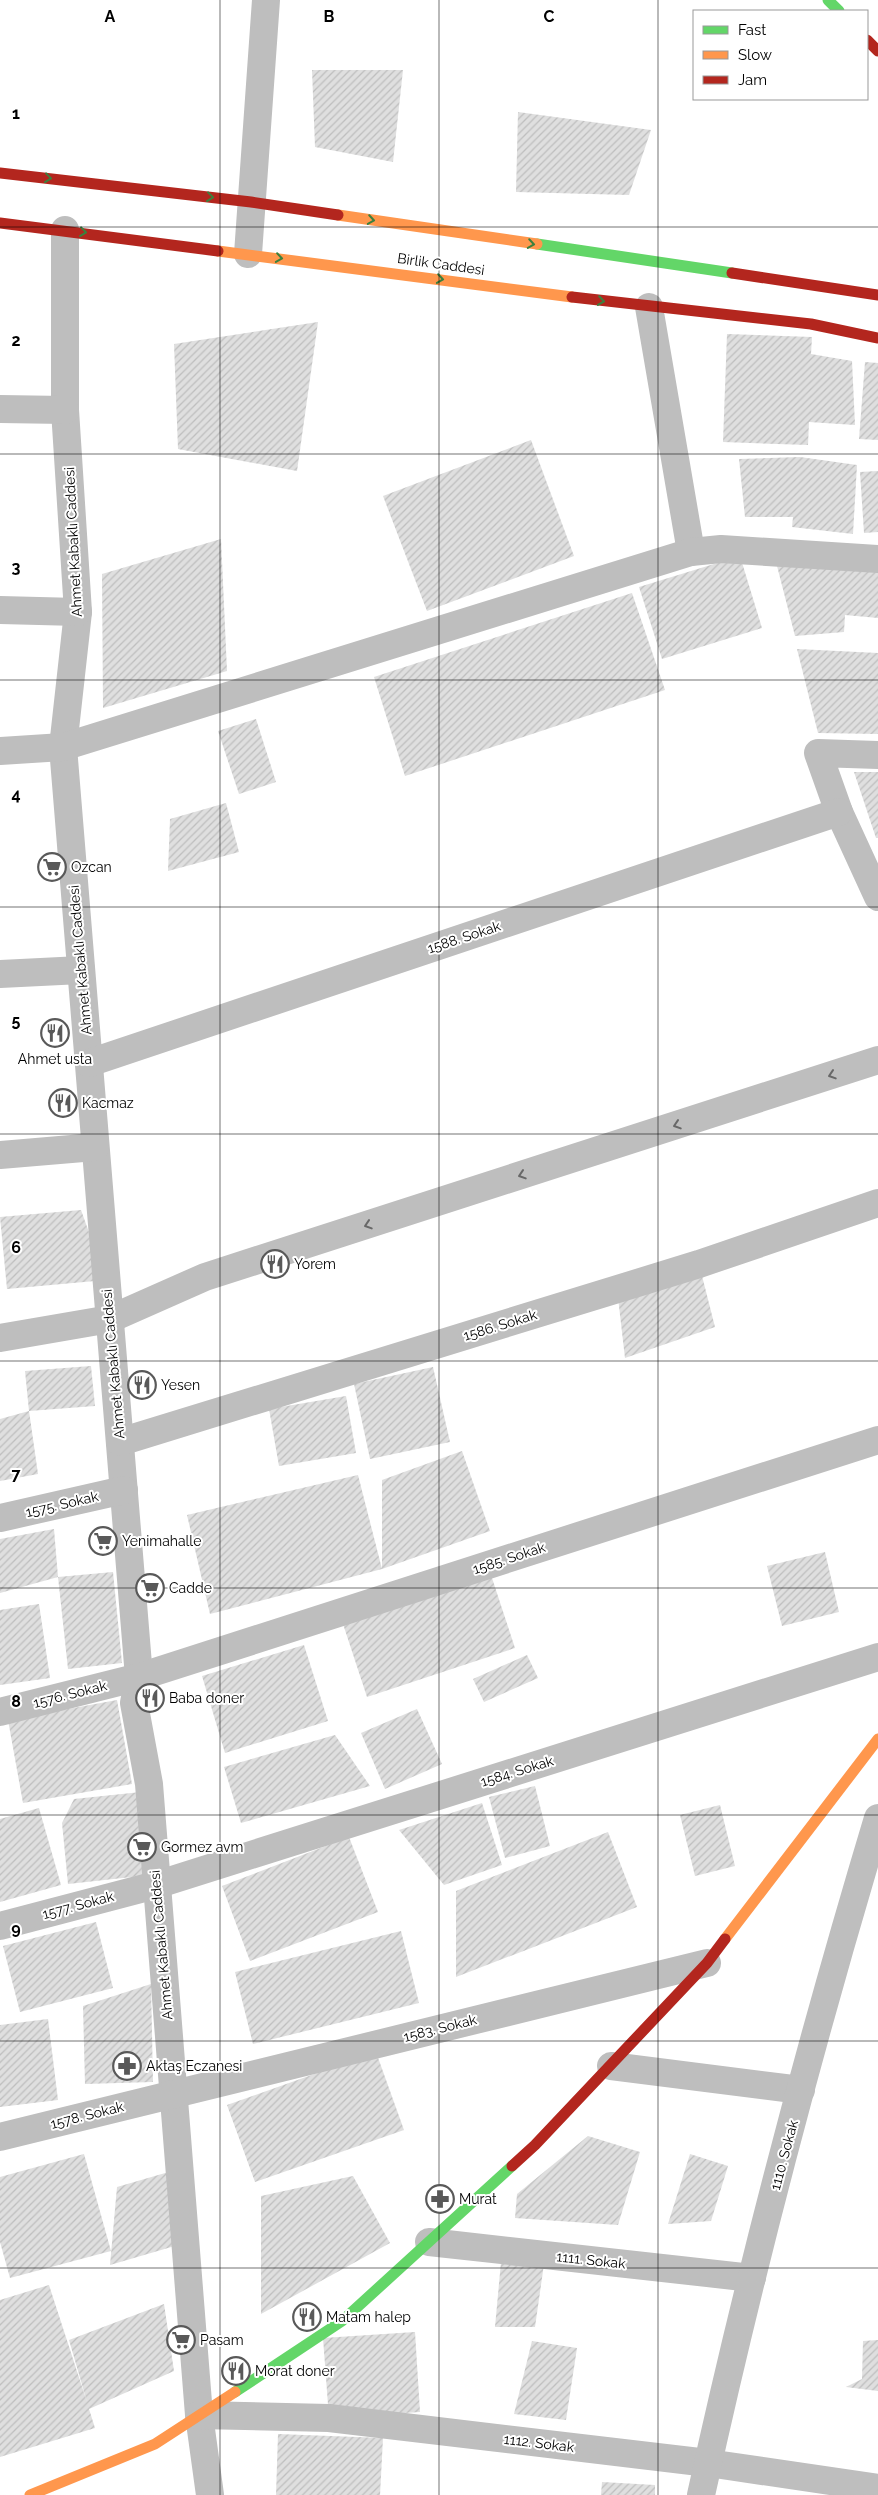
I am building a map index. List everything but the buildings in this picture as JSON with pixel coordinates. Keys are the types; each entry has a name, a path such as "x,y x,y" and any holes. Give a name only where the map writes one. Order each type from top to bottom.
{"main road":[{"path":"828,0 838,10"},
{"path":"868,41 878,51"},
{"path":"0,173 251,202 878,295"},
{"name":"Birlik Caddesi","path":"0,223 650,307 811,324 878,338"},
{"path":"30,2495 155,2444 342,2321 535,2145 708,1963 878,1739"}],"street":[{"path":"248,254 266,0"},
{"name":"Ahmet Kabaklı Caddesi","path":"65,230 65,410 78,612 63,747 139,1676 134,1703 149,1784 199,2415 210,2495"},
{"path":"650,307 692,552"},
{"path":"0,409 65,410"},
{"path":"0,751 63,747 692,552 721,549 878,559"},
{"path":"0,610 78,612"},
{"path":"878,755 818,753 840,812 878,897"},
{"name":"1588. Sokak","path":"89,1063 840,812"},
{"path":"0,974 81,970"},
{"path":"0,1338 110,1319 205,1277 878,1060"},
{"path":"0,1155 95,1148"},
{"name":"1586. Sokak","path":"120,1442 699,1264 878,1203"},
{"name":"1585. Sokak","path":"139,1676 878,1440"},
{"name":"1575. Sokak","path":"0,1518 124,1490"},
{"name":"1584. Sokak","path":"156,1885 878,1657"},
{"name":"1576. Sokak","path":"0,1712 139,1676"},
{"name":"1110. Sokak","path":"701,2495 752,2278 843,1934 878,1818"},
{"name":"1577. Sokak","path":"0,1926 156,1885"},
{"name":"1583. Sokak","path":"173,2093 708,1963"},
{"path":"611,2066 802,2090"},
{"name":"1578. Sokak","path":"0,2137 173,2093"},
{"name":"1111. Sokak","path":"429,2242 752,2278"},
{"name":"1112. Sokak","path":"199,2415 329,2418 708,2462 878,2488"}],"traffic: fast":[{"path":"828,0 838,10"},
{"path":"537,244 732,273"},
{"path":"235,2392 342,2321 512,2166"}],"traffic: slow":[{"path":"338,215 537,244"},
{"path":"218,251 572,297"},
{"path":"725,1939 878,1739"},
{"path":"30,2495 155,2444 235,2392"}],"traffic: jam":[{"path":"868,41 878,51"},
{"path":"0,173 251,202 338,215"},
{"path":"0,223 218,251"},
{"path":"732,273 878,295"},
{"path":"572,297 811,324 878,338"},
{"path":"512,2166 535,2145 707,1963 725,1939"}],"place":[{"name":"Ozcan","path":"52,867"},
{"name":"Ahmet usta","path":"55,1033"},
{"name":"Kacmaz","path":"63,1103"},
{"name":"Yorem","path":"275,1264"},
{"name":"Yesen","path":"142,1385"},
{"name":"Yenimahalle","path":"103,1541"},
{"name":"Cadde","path":"150,1588"},
{"name":"Baba doner","path":"150,1698"},
{"name":"Gormez avm","path":"142,1847"},
{"name":"Aktaş Eczanesi","path":"127,2066"},
{"name":"Murat","path":"440,2199"},
{"name":"Matam halep","path":"307,2317"},
{"name":"Pasam","path":"181,2340"},
{"name":"Morat doner","path":"236,2371"}]}
